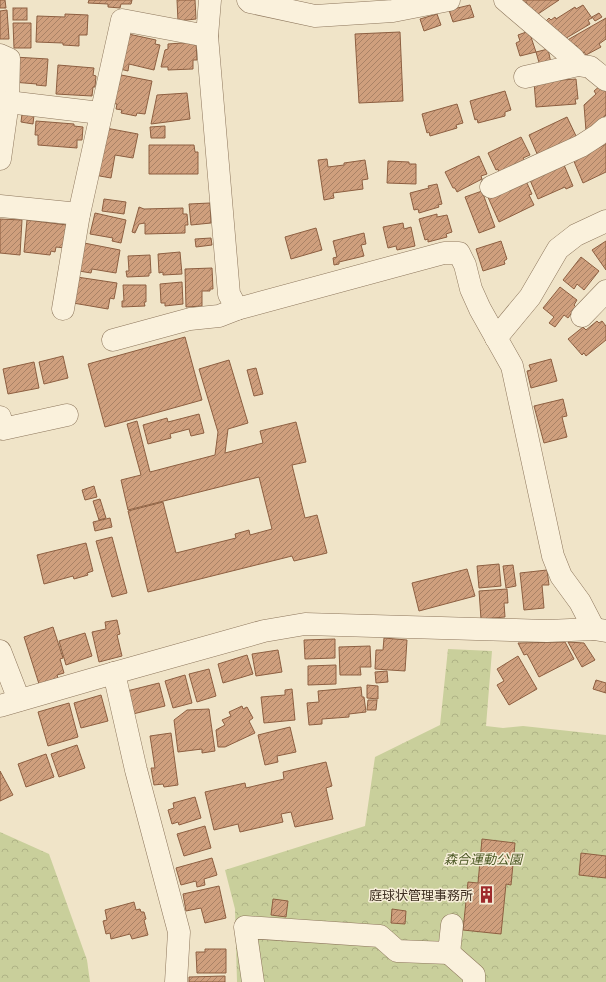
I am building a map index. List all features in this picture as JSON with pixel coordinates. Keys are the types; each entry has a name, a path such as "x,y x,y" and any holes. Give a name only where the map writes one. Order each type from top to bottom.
{"street":[{"path":"210,0 208,36 229,294 237,309"},
{"path":"248,0 250,2 315,16 393,11 449,0"},
{"path":"505,0 573,58 595,67"},
{"path":"63,309 78,214 122,20 208,36"},
{"path":"0,55 10,59 8,102 0,159"},
{"path":"525,77 595,67"},
{"path":"8,102 100,113"},
{"path":"491,187 581,146 598,136 606,128"},
{"path":"0,206 78,214"},
{"path":"496,338 530,297 558,249 576,235 606,221"},
{"path":"113,340 190,320 219,316 237,309 444,253 459,253 465,265 470,289 512,366 553,556 562,576 600,630"},
{"path":"582,316 606,291"},
{"path":"0,417 3,429 67,415"},
{"path":"0,651 10,703 264,631 305,624 547,631 600,630"},
{"path":"114,673 136,770 179,932 176,982"},
{"path":"449,953 452,925"},
{"path":"253,982 245,927 380,936 397,951 449,953 474,975 474,982"}],"green space":[{"name":"森合運動公園","path":"448,649 492,651 486,726 503,728 523,726 606,735 606,982 237,982 235,909 225,870 365,826 375,757 440,725"},
{"path":"0,832 49,854 87,960 90,982 0,982"}],"building":[{"path":"0,0 5,0 6,8 0,8"},
{"path":"89,0 132,0 131,4 121,4 120,8 108,7 108,4 88,3"},
{"path":"177,0 195,0 196,19 178,21"},
{"path":"517,0 559,0 535,16 526,2 520,5"},
{"path":"470,5 474,17 453,22 449,10"},
{"path":"583,5 592,18 588,20 590,24 563,40 543,24 549,18 551,20 555,17 556,19 575,7 576,9"},
{"path":"13,8 27,8 27,20 13,20"},
{"path":"7,10 9,39 0,39 0,11"},
{"path":"599,13 602,17 595,21 592,17"},
{"path":"65,14 88,15 87,35 79,35 79,46 63,45 63,43 36,42 37,16 65,17"},
{"path":"437,14 441,25 424,31 420,19"},
{"path":"606,18 606,39 599,44 601,47 586,55 584,52 581,54 576,45 570,49 564,42"},
{"path":"13,23 31,23 31,48 14,48"},
{"path":"529,31 536,52 520,56 516,43 520,41 518,35"},
{"path":"400,32 403,101 359,103 355,34"},
{"path":"124,33 156,40 155,44 160,45 154,70 129,64 128,71 116,68"},
{"path":"196,42 197,60 193,60 193,69 168,70 168,67 161,67 165,50 168,49 168,44"},
{"path":"548,49 551,63 540,66 536,52"},
{"path":"14,57 48,59 46,86 12,82"},
{"path":"58,65 94,68 93,75 96,76 92,96 56,94"},
{"path":"116,74 152,81 145,114 137,113 136,116 121,113 122,110 116,109 117,104 110,103"},
{"path":"576,79 578,99 575,99 576,104 536,107 534,82"},
{"path":"601,85 606,90 606,115 586,131 584,105 596,94 594,91"},
{"path":"505,91 511,110 505,112 505,116 478,123 477,119 475,120 470,101"},
{"path":"187,93 190,119 151,124 157,95"},
{"path":"457,104 463,123 456,125 457,128 430,136 429,132 427,133 422,114"},
{"path":"22,114 34,115 33,124 21,122"},
{"path":"567,117 577,138 538,156 529,135"},
{"path":"36,121 74,124 74,126 83,127 82,140 77,140 77,148 38,145 38,135 35,135"},
{"path":"165,126 165,138 151,138 150,127"},
{"path":"106,128 138,134 133,158 115,155 111,178 94,175"},
{"path":"521,137 530,155 523,158 525,161 499,173 488,153"},
{"path":"606,139 606,172 583,183 573,159 604,145 602,141"},
{"path":"149,145 194,145 195,152 198,152 198,174 149,174"},
{"path":"479,156 487,174 481,176 482,179 457,192 455,188 453,188 445,172"},
{"path":"327,159 328,167 365,160 368,179 362,180 363,189 333,193 334,198 324,200 318,160"},
{"path":"388,161 409,162 409,164 416,164 416,184 387,183"},
{"path":"564,165 573,186 566,189 565,187 538,199 530,180"},
{"path":"526,181 532,194 529,195 534,205 499,222 487,195"},
{"path":"437,184 442,204 438,205 439,207 419,213 418,209 414,210 410,193 429,188 428,186"},
{"path":"482,191 495,227 479,233 465,197"},
{"path":"104,199 126,202 124,214 102,211"},
{"path":"210,203 211,223 191,225 189,204"},
{"path":"139,207 144,209 183,208 183,214 187,214 188,225 185,225 185,233 145,234 145,223 139,224 135,233 132,232"},
{"path":"95,213 126,220 121,243 112,241 113,238 90,234"},
{"path":"437,214 437,217 447,215 452,232 446,234 447,237 428,242 428,239 425,240 419,219"},
{"path":"0,219 22,220 20,255 0,253"},
{"path":"27,220 67,225 65,248 56,247 55,252 51,251 50,255 24,252"},
{"path":"403,223 404,229 411,227 415,246 397,250 396,246 388,248 383,227"},
{"path":"316,228 322,250 291,259 285,237"},
{"path":"364,233 366,244 361,245 364,256 339,262 339,264 334,265 333,258 337,257 333,241"},
{"path":"211,238 212,245 196,247 195,239"},
{"path":"501,241 507,259 504,261 505,264 483,271 476,249"},
{"path":"606,241 606,270 592,250"},
{"path":"84,243 120,250 116,273 92,269 91,273 79,271"},
{"path":"180,252 182,274 163,275 163,272 159,273 158,254"},
{"path":"150,255 151,273 149,273 149,276 127,277 126,271 129,271 128,256"},
{"path":"581,257 599,271 584,290 577,284 574,289 563,280"},
{"path":"212,268 213,289 210,289 210,291 202,291 202,306 186,307 185,269"},
{"path":"77,277 117,283 114,299 110,298 108,309 73,303"},
{"path":"182,282 183,304 165,306 165,303 161,303 160,284"},
{"path":"123,285 146,285 145,306 122,307 122,301 124,301"},
{"path":"560,287 577,300 574,305 576,307 568,318 564,315 555,327 549,323 554,317 543,308"},
{"path":"597,321 599,323 602,321 606,326 606,340 586,356 584,353 582,355 568,339 583,327 586,330"},
{"path":"185,337 202,400 105,427 88,364"},
{"path":"63,356 68,378 44,384 39,362"},
{"path":"551,359 557,381 531,388 527,371 531,370 529,365"},
{"path":"229,360 248,423 228,429 225,453 263,443 260,431 296,422 306,462 292,465 305,518 317,515 327,553 294,561 292,556 148,592 128,511 163,502 176,553 236,538 235,534 249,530 250,535 272,529 259,477 128,510 121,480 141,475 127,424 137,421 150,472 215,455 218,432 199,369"},
{"path":"34,362 39,388 8,394 3,369"},
{"path":"256,368 263,394 254,396 247,370"},
{"path":"563,399 567,416 562,417 567,437 544,443 534,406"},
{"path":"199,414 204,433 191,436 189,429 170,434 171,438 148,444 143,425 167,418 168,422"},
{"path":"94,486 97,497 85,500 82,490"},
{"path":"100,499 106,518 99,520 93,501"},
{"path":"110,518 112,527 95,531 93,522"},
{"path":"112,537 127,593 112,597 96,541"},
{"path":"86,543 93,571 87,573 88,575 74,579 73,576 44,584 37,555"},
{"path":"499,564 501,586 479,588 477,566"},
{"path":"513,565 516,586 506,588 503,566"},
{"path":"467,569 475,596 419,611 412,583"},
{"path":"547,570 549,585 542,585 544,608 524,610 520,573"},
{"path":"507,589 508,603 504,603 505,617 481,619 479,591"},
{"path":"117,620 120,634 117,635 122,656 99,662 92,632 106,629 105,622"},
{"path":"53,627 63,658 60,659 64,673 57,675 58,678 39,684 24,637"},
{"path":"85,633 92,656 66,665 59,641"},
{"path":"384,638 407,640 405,671 375,669 376,650 383,650"},
{"path":"335,639 335,658 305,659 304,640"},
{"path":"565,642 574,659 539,677 527,654 524,655 518,643"},
{"path":"568,642 584,643 595,660 582,667"},
{"path":"370,646 371,667 360,667 361,675 340,675 339,647"},
{"path":"278,650 282,672 256,676 252,654"},
{"path":"247,655 253,674 223,683 218,664"},
{"path":"518,656 537,689 509,705 497,685 504,681 497,669"},
{"path":"336,665 336,684 308,685 308,666"},
{"path":"209,669 216,696 197,702 189,674"},
{"path":"387,671 388,682 376,683 375,672"},
{"path":"185,675 192,703 173,708 165,681"},
{"path":"596,680 606,683 606,693 593,689"},
{"path":"159,683 165,706 133,714 127,691"},
{"path":"367,685 378,686 378,699 367,698"},
{"path":"361,687 366,712 349,714 349,717 322,719 322,724 309,725 307,703 319,702 318,691"},
{"path":"292,689 295,720 264,723 261,697 285,695 285,690"},
{"path":"101,695 108,721 81,728 74,703"},
{"path":"368,700 377,700 376,710 367,710"},
{"path":"69,703 78,737 48,746 38,712"},
{"path":"242,706 243,709 247,707 253,718 249,721 255,733 225,747 218,747 216,730 225,725 222,720 231,716 229,712"},
{"path":"209,709 215,751 202,753 202,749 178,752 174,720 187,710"},
{"path":"290,727 296,752 277,756 278,762 265,765 258,735"},
{"path":"171,733 178,785 164,787 163,784 154,785 151,768 155,768 150,736"},
{"path":"77,745 85,768 59,777 51,754"},
{"path":"46,754 54,777 26,787 18,764"},
{"path":"326,762 332,786 326,788 333,819 295,827 291,812 281,814 283,822 240,832 238,824 214,830 205,792 245,783 246,788 284,779 283,772"},
{"path":"0,771 13,795 0,801"},
{"path":"195,797 201,818 179,825 178,822 172,824 168,810 174,808 173,803"},
{"path":"205,826 211,848 184,856 177,834"},
{"name":"庭球状管理事務所","path":"482,839 515,843 511,885 506,884 501,934 463,930 468,882 478,883"},
{"path":"581,853 606,856 606,878 579,875"},
{"path":"212,858 217,875 204,879 205,885 197,887 196,881 181,885 176,868"},
{"path":"219,886 226,918 205,923 201,908 186,911 183,894"},
{"path":"273,899 288,901 286,917 271,915"},
{"path":"134,902 136,910 140,909 141,912 144,912 146,919 144,920 148,935 132,939 130,934 111,939 110,933 106,934 103,921 107,920 105,910"},
{"path":"392,909 406,911 405,924 391,923"},
{"path":"205,949 226,949 226,973 197,973 196,952 205,952"},
{"path":"225,976 225,982 189,982 189,977"}],"place":[{"name":"庭球状管理事務所","path":"486,895"}]}
